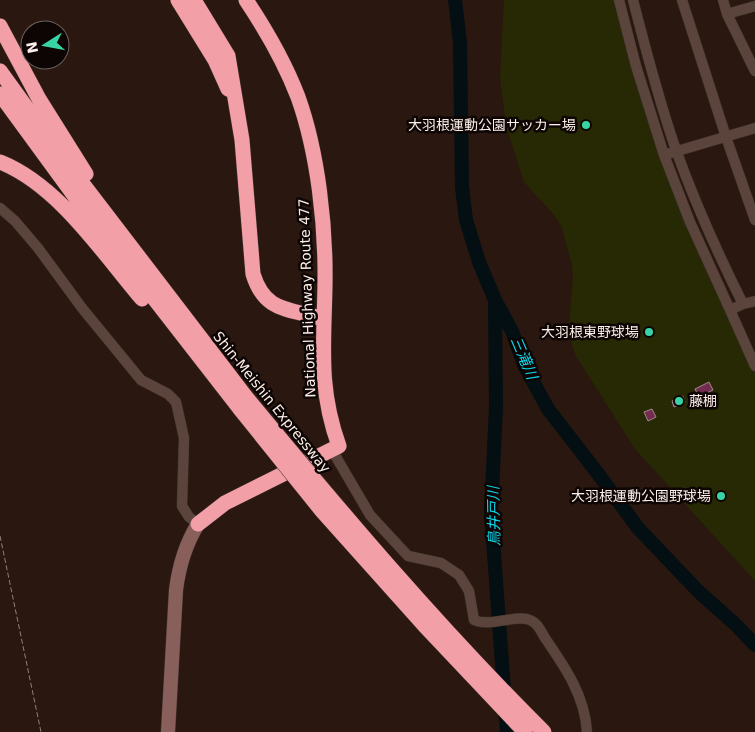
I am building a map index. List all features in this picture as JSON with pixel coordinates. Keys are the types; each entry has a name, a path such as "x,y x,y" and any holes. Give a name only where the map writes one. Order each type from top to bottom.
{"highway":[{"path":"178,0 215,60 236,106"},
{"path":"194,0 228,56 242,140 253,274 257,287 263,297 272,304 323,319"},
{"name":"National Highway Route 477","path":"246,0 258,18 287,72 298,97 306,123 318,184 325,284 323,319 325,392 330,423 339,446 332,450"},
{"path":"0,26 39,99 136,254"},
{"name":"Shin-Meishin Expressway","path":"0,71 136,254 322,511 424,625 525,732"},
{"name":"Shin-Meishin Expressway","path":"0,94 79,202 228,395 242,403 320,488 428,612 544,732"},
{"path":"0,162 34,181 71,214 158,318 228,395"},
{"path":"198,524 225,503 332,450"}],"street":[{"path":"619,0 636,66 664,155 690,222 755,366"},
{"path":"633,0 650,67 677,152 705,222 742,304"},
{"path":"682,0 755,220"},
{"path":"723,0 728,14 750,48 755,71"},
{"path":"728,14 755,6"},
{"path":"664,155 755,128"},
{"path":"743,186 755,184"},
{"path":"0,208 11,217 27,236 82,308 141,380 168,394 176,402 184,438 182,506 189,517 198,524 188,542 178,571 168,732"},
{"path":"730,310 742,304 755,301"},
{"path":"332,450 370,515 408,556 441,563 459,575 469,591 474,620 481,622 525,619 537,624 560,659 577,690 582,704 587,732"}],"path":[{"path":"0,536 41,732"}],"green space":[{"path":"504,0 617,0 711,278 755,373 755,581 635,449 576,356 570,339 569,325 573,278 572,265 562,228 555,216 524,182 506,126 500,78"}],"building":[{"path":"709,382 713,390 699,397 695,389"},
{"name":"藤棚","path":"683,396 685,402 674,407 672,401"},
{"path":"652,409 656,417 648,421 644,412"}],"waterway":[{"name":"三滝川","path":"455,0 460,43 462,187 466,220 479,262 495,300 512,331 524,365 548,409 638,528 699,592 735,624 755,645"},
{"name":"鳥井戸川","path":"495,303 496,407 491,512 507,732"}],"place":[{"name":"大羽根運動公園サッカー場","path":"586,125"},
{"name":"大羽根東野球場","path":"649,332"},
{"name":"藤棚","path":"679,401"},
{"name":"大羽根運動公園野球場","path":"721,496"}]}
